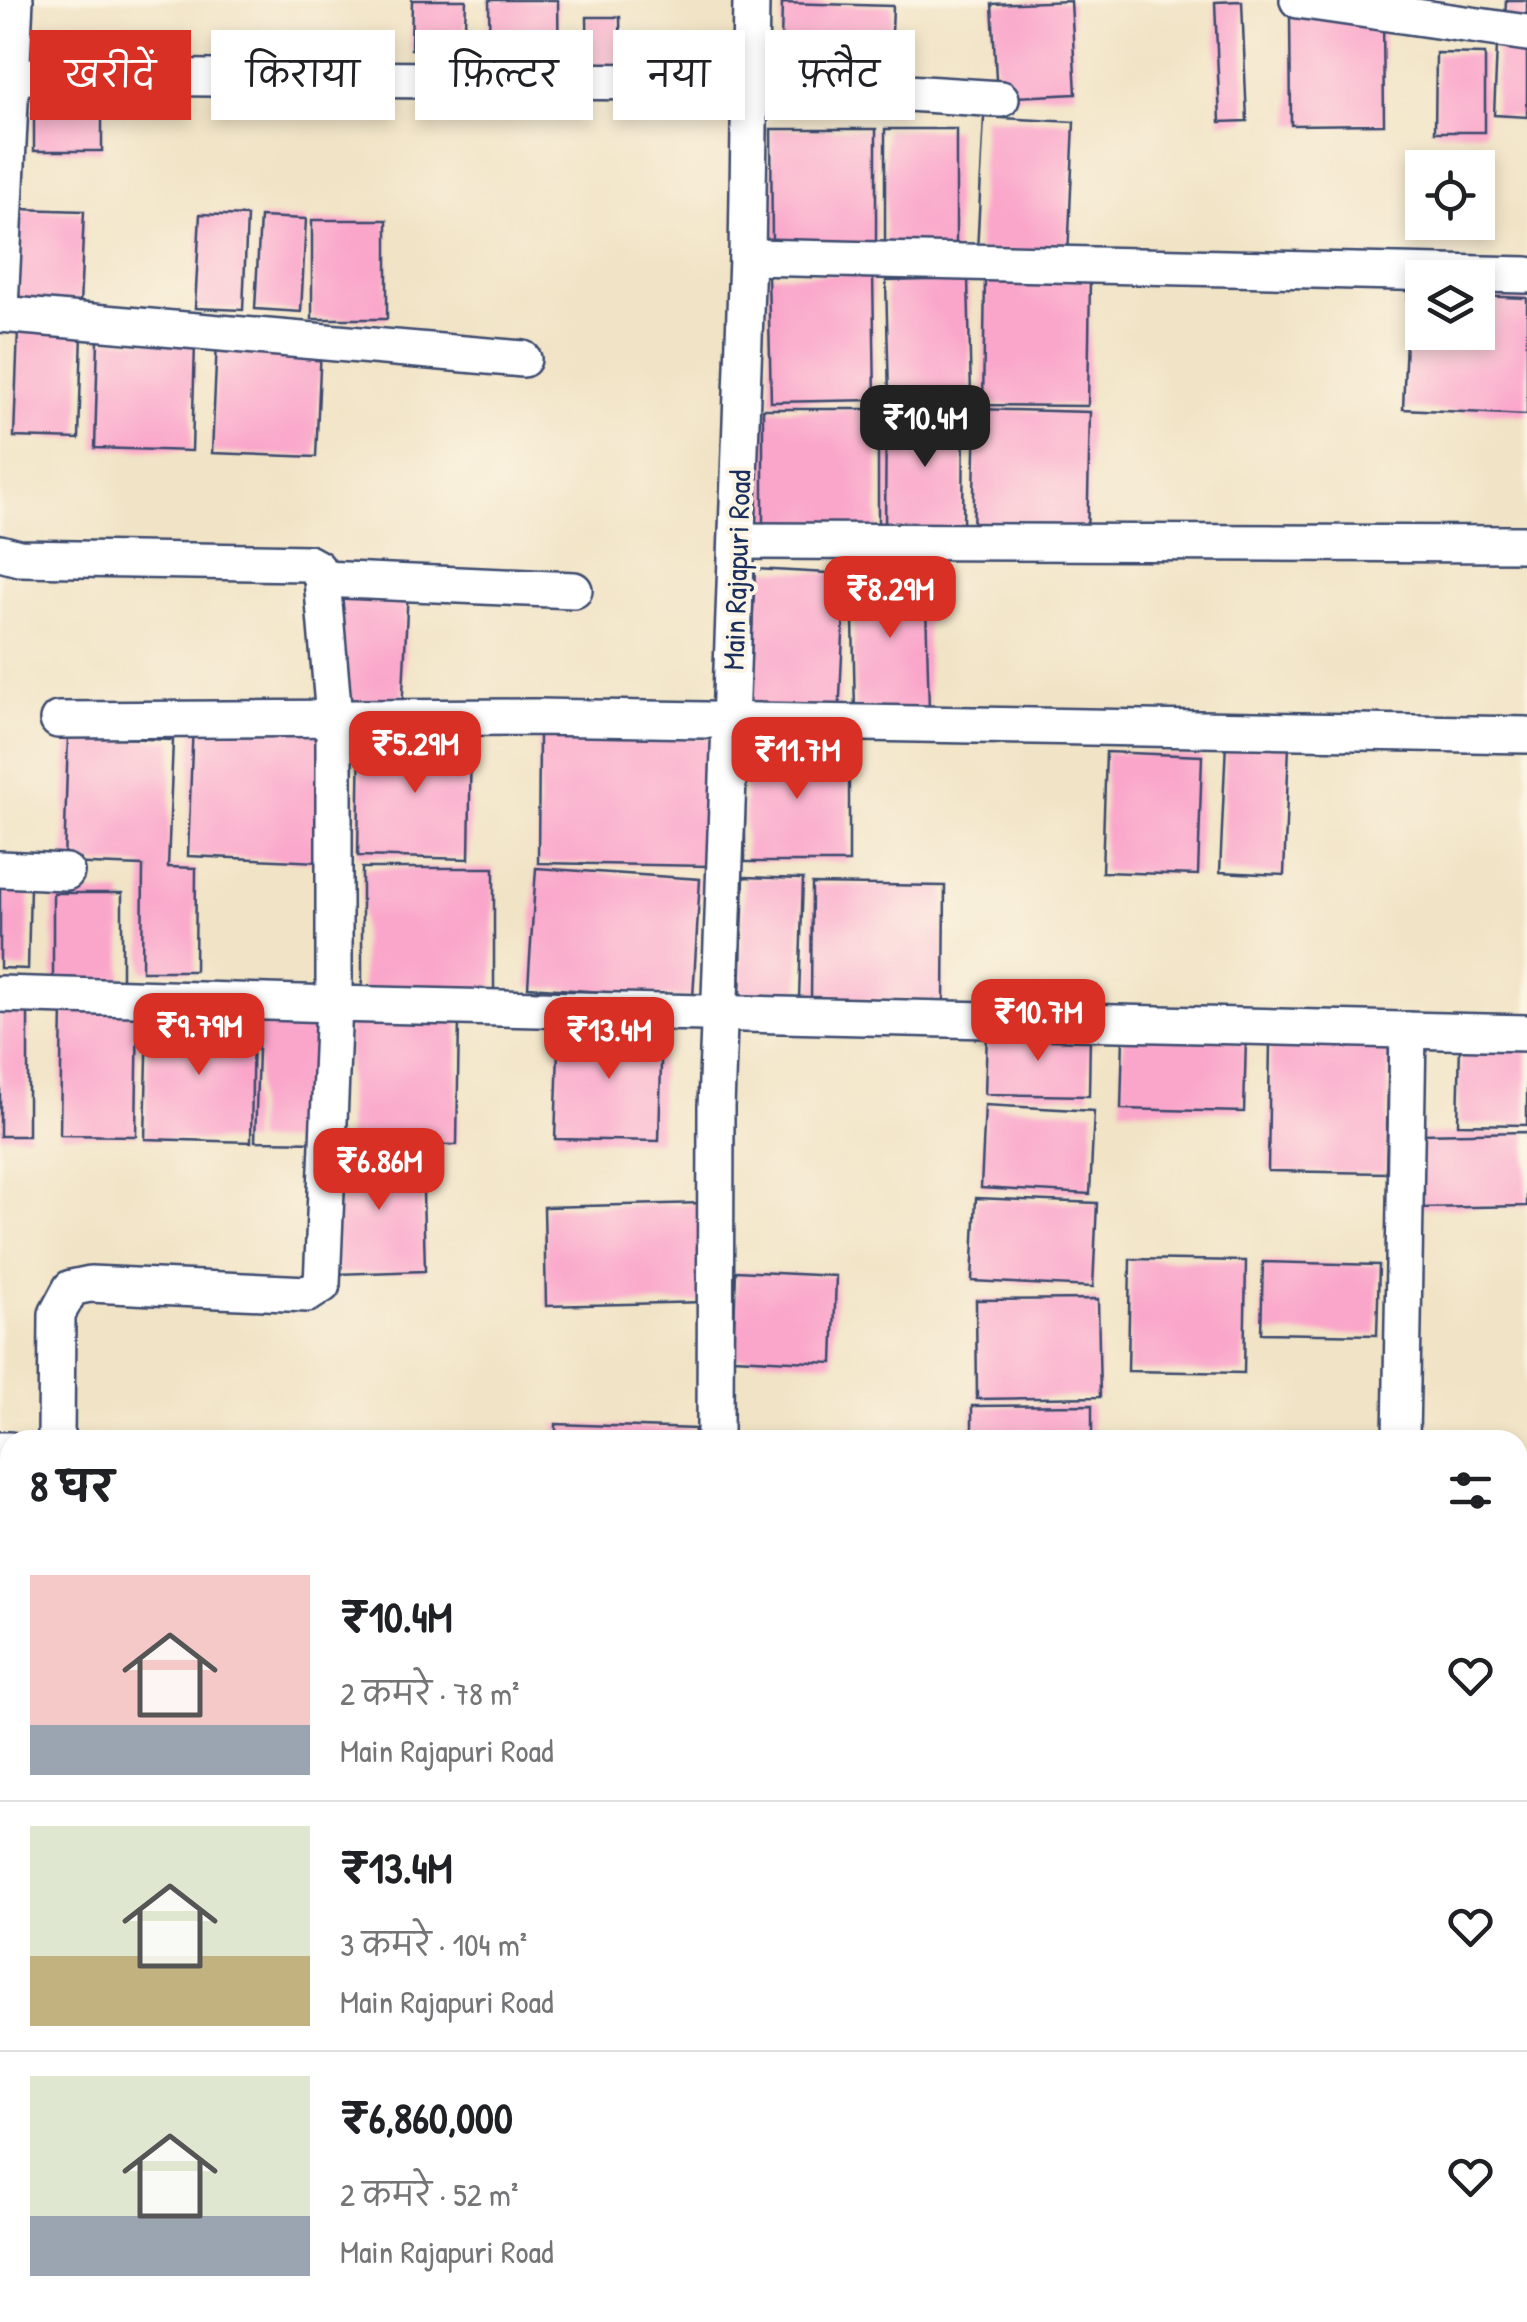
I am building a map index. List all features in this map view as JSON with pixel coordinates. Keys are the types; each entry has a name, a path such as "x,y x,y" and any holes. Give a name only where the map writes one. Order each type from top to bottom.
{"street":[{"path":"16,0 9,63 0,311 523,359"},
{"name":"Main Rajapuri Road","path":"714,1430 720,1013 747,257 751,0"},
{"path":"1298,0 1527,33"},
{"path":"9,63 752,83 1001,100"},
{"path":"747,257 1527,275"},
{"path":"738,541 1527,544"},
{"path":"0,553 19,558 308,563 318,568 322,579 334,718 334,1004 322,1285 308,1294 90,1284 71,1288 57,1314 56,1430"},
{"path":"322,579 574,590"},
{"path":"58,720 732,720 1527,735"},
{"path":"0,870 66,872"},
{"path":"0,994 1527,1033"},
{"path":"1401,1430 1408,1030"}],"building":[{"path":"412,0 466,0 465,30 415,30 415,49 411,49"},
{"path":"489,0 558,0 558,30 489,30"},
{"path":"1506,0 1527,0 1527,24 1505,24"},
{"path":"1071,1 1076,94 997,98 992,4"},
{"path":"1242,1 1247,121 1220,122 1215,2"},
{"path":"782,3 893,6 892,30 781,30"},
{"path":"1290,15 1383,15 1384,124 1291,125"},
{"path":"587,17 620,17 620,30 613,30 613,78 593,79 593,30 587,30"},
{"path":"1497,45 1527,47 1527,117 1494,115"},
{"path":"1436,53 1485,54 1485,132 1435,132"},
{"path":"984,117 1074,122 1068,257 977,252"},
{"path":"34,120 102,120 102,151 34,151"},
{"path":"771,129 876,129 876,246 772,246"},
{"path":"885,129 956,129 956,253 885,253"},
{"path":"19,209 84,211 80,307 16,304"},
{"path":"200,214 247,216 243,310 195,308"},
{"path":"260,217 306,219 301,312 255,309"},
{"path":"312,220 387,220 387,319 312,319"},
{"path":"873,273 875,400 771,402 768,275"},
{"path":"985,277 1090,279 1088,406 983,405"},
{"path":"968,279 971,395 889,396 886,281"},
{"path":"1495,297 1527,298 1527,415 1403,409 1406,350 1495,350"},
{"path":"18,329 82,331 79,439 14,437"},
{"path":"98,339 195,342 192,451 95,448"},
{"path":"217,341 321,346 316,457 212,453"},
{"path":"886,408 964,409 963,532 885,531"},
{"path":"763,409 878,409 878,531 763,531"},
{"path":"976,409 1090,412 1087,540 973,537"},
{"path":"755,569 846,574 839,717 748,713"},
{"path":"925,569 929,710 855,713 852,571"},
{"path":"340,585 408,588 402,714 340,710"},
{"path":"193,720 322,723 319,862 188,856"},
{"path":"360,733 471,735 469,859 358,856"},
{"path":"539,735 712,738 710,866 538,863"},
{"path":"68,736 173,740 168,867 196,868 195,971 142,971 143,866 64,863"},
{"path":"745,742 849,742 849,862 745,862"},
{"path":"1226,742 1289,745 1284,875 1220,872"},
{"path":"1106,752 1202,756 1198,875 1102,872"},
{"path":"362,868 494,868 494,993 362,993"},
{"path":"536,868 700,879 693,998 528,987"},
{"path":"744,877 803,879 799,998 740,996"},
{"path":"812,884 945,886 944,1002 811,1001"},
{"path":"0,885 30,886 28,969 0,968"},
{"path":"53,893 122,893 122,984 53,984"},
{"path":"0,1000 28,1000 28,1136 0,1136"},
{"path":"62,1004 138,1005 136,1136 60,1135"},
{"path":"148,1015 253,1017 251,1142 145,1139"},
{"path":"348,1016 459,1018 457,1145 347,1144"},
{"path":"259,1020 327,1021 324,1142 255,1141"},
{"path":"559,1022 662,1025 659,1141 555,1139"},
{"path":"987,1032 1090,1034 1089,1096 985,1094"},
{"path":"1123,1036 1246,1039 1244,1112 1121,1109"},
{"path":"1270,1041 1389,1043 1386,1173 1268,1171"},
{"path":"1460,1043 1527,1043 1527,1125 1458,1124"},
{"path":"985,1105 1094,1111 1090,1194 981,1188"},
{"path":"1527,1132 1527,1206 1420,1208 1419,1134"},
{"path":"422,1152 425,1271 336,1274 334,1154"},
{"path":"976,1198 1097,1203 1093,1287 972,1281"},
{"path":"703,1203 705,1302 546,1306 544,1207"},
{"path":"1130,1259 1246,1261 1244,1373 1128,1371"},
{"path":"1263,1262 1379,1265 1377,1335 1261,1333"},
{"path":"736,1271 836,1276 833,1363 733,1358"},
{"path":"1098,1299 1100,1397 977,1399 976,1300"},
{"path":"1092,1405 1092,1430 972,1430 972,1406"},
{"path":"556,1424 695,1429 695,1430 556,1430"}]}
